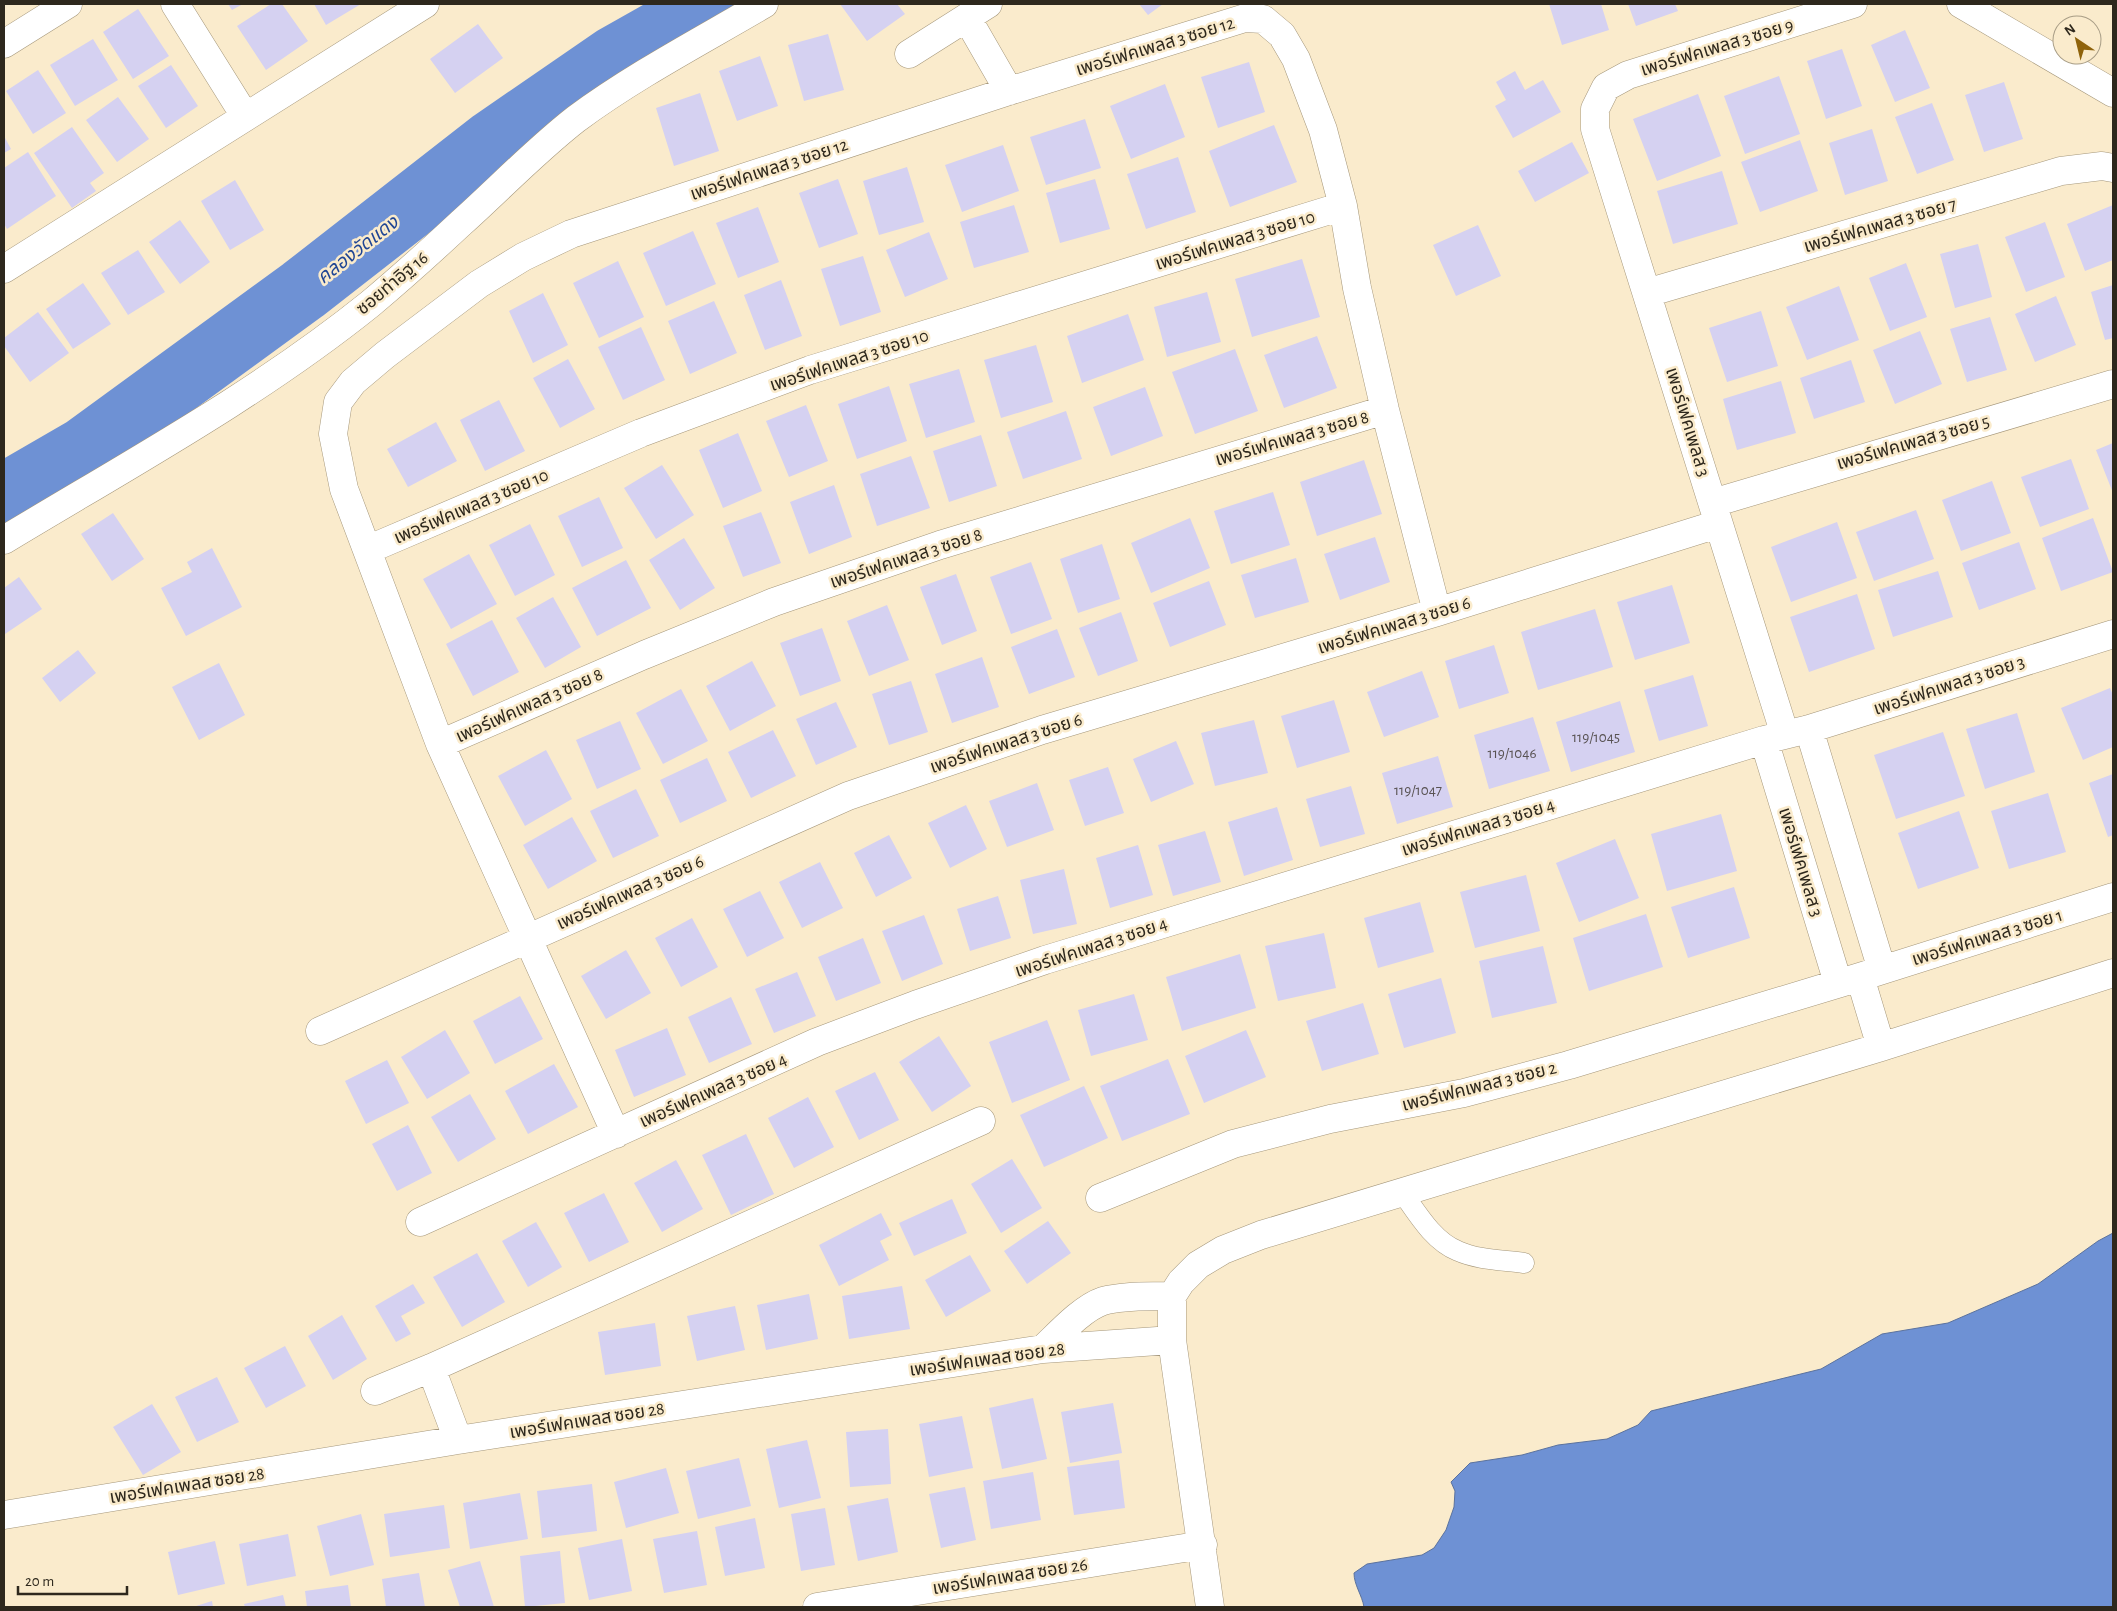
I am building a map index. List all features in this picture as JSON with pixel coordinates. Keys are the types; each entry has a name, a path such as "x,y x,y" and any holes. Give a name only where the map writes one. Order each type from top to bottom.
{"street":[{"path":"4,44 68,4"},
{"path":"175,4 245,116"},
{"path":"4,269 425,4"},
{"name":"ซอยท่าอิฐ 16","path":"4,540 227,407 369,304 462,223 535,152 577,119 626,86 764,4"},
{"name":"เพอร์เฟคเพลส 3 ซอย 9","path":"1595,109 1606,86 1628,75 1854,4"},
{"path":"1961,4 2113,93"},
{"path":"909,54 977,11 1009,91"},
{"name":"เพอร์เฟคเพลส 3 ซอย 12","path":"367,550 342,480 333,434 338,402 353,382 372,366 479,284 523,257 571,234 1009,91 1245,18 1263,19 1282,35 1296,59 1324,130 1343,206"},
{"name":"เพอร์เฟคเพลส 3","path":"1595,109 1595,129 1786,735 1881,1047"},
{"name":"เพอร์เฟคเพลส 3 ซอย 7","path":"1647,293 2061,171 2102,166 2113,168"},
{"path":"1343,206 1358,288 1385,410 1437,612"},
{"name":"เพอร์เฟคเพลส 3 ซอย 10","path":"367,550 641,433 810,370 1048,299 1343,206"},
{"name":"เพอร์เฟคเพลส 3 ซอย 5","path":"1716,513 2113,384"},
{"name":"เพอร์เฟคเพลส 3 ซอย 8","path":"440,744 644,655 774,602 940,545 1385,410"},
{"name":"เพอร์เฟคเพลส 3 ซอย 6","path":"320,1031 848,796 1034,733 1437,612 1716,513"},
{"path":"367,550 440,744 616,1134"},
{"name":"เพอร์เฟคเพลส 3 ซอย 3","path":"1786,735 2113,634"},
{"name":"เพอร์เฟคเพลส 3","path":"1786,735 1860,977"},
{"name":"เพอร์เฟคเพลส 3 ซอย 4","path":"420,1222 817,1042 1045,960 1786,735"},
{"name":"เพอร์เฟคเพลส 3 ซอย 1","path":"1860,977 2113,897"},
{"path":"1210,1607 1203,1545 1172,1340 1172,1296 1181,1282 1198,1265 1223,1250 1261,1235 1881,1047 2113,973"},
{"name":"เพอร์เฟคเพลส 3 ซอย 2","path":"1100,1198 1233,1144 1330,1119 1464,1093 1578,1062 1860,977"},
{"path":"375,1391 431,1368 981,1121"},
{"path":"1043,1349 1073,1320 1102,1302 1128,1297 1172,1296"},
{"name":"เพอร์เฟคเพลส ซอย 28","path":"4,1515 458,1440 1043,1349 1172,1340"},
{"path":"431,1368 458,1440"},
{"name":"เพอร์เฟคเพลส ซอย 26","path":"816,1607 1203,1545"}],"lane":[{"path":"1402,1192 1424,1223 1439,1239 1458,1251 1480,1257 1524,1263"}],"water":[{"path":"2113,1233 2113,1607 1364,1607 1355,1582 1354,1573 1367,1564 1422,1555 1434,1548 1446,1530 1454,1507 1455,1491 1451,1482 1470,1463 1522,1455 1558,1445 1607,1439 1638,1425 1651,1411 1821,1369 1882,1334 1948,1323 2038,1284 2098,1241"}],"building":[{"path":"228,4 243,4 232,10"},
{"path":"271,4 282,4 308,41 266,70 237,26"},
{"path":"314,4 361,4 326,25"},
{"path":"840,4 897,4 905,14 867,41"},
{"path":"1139,4 1163,4 1148,15"},
{"path":"1549,4 1601,4 1609,30 1562,45"},
{"path":"1628,4 1675,4 1678,11 1636,26"},
{"path":"138,9 169,56 133,79 103,32"},
{"path":"478,24 503,58 455,93 430,59"},
{"path":"1905,30 1930,88 1895,102 1871,45"},
{"path":"828,34 844,90 804,101 788,45"},
{"path":"93,39 118,80 75,106 50,65"},
{"path":"1842,49 1862,106 1826,119 1807,61"},
{"path":"760,56 778,106 737,121 719,71"},
{"path":"1249,62 1265,112 1218,128 1201,77"},
{"path":"171,65 198,106 166,128 138,86"},
{"path":"38,70 66,113 33,134 6,91"},
{"path":"1515,71 1525,90 1543,80 1561,112 1513,138 1495,106 1506,100 1496,82"},
{"path":"1779,76 1800,134 1745,154 1724,96"},
{"path":"2004,82 2023,139 1984,152 1965,95"},
{"path":"1165,84 1185,137 1131,159 1110,106"},
{"path":"700,93 719,151 674,166 656,108"},
{"path":"1698,94 1721,156 1657,181 1633,119"},
{"path":"118,97 149,139 117,162 86,120"},
{"path":"1932,103 1954,160 1917,174 1895,117"},
{"path":"1085,119 1101,168 1046,185 1030,137"},
{"path":"1274,125 1297,182 1230,207 1209,151"},
{"path":"72,127 104,173 90,183 96,191 72,208 34,153"},
{"path":"1872,129 1888,181 1845,195 1829,143"},
{"path":"4,136 11,149 4,153"},
{"path":"1800,140 1818,191 1760,212 1741,162"},
{"path":"1572,142 1589,173 1535,202 1518,171"},
{"path":"1003,145 1019,191 962,212 945,165"},
{"path":"28,152 56,196 7,229 4,224 4,168"},
{"path":"1178,157 1196,212 1146,229 1127,174"},
{"path":"907,167 924,222 879,235 863,181"},
{"path":"1722,171 1738,224 1673,244 1657,191"},
{"path":"838,179 858,234 819,248 799,193"},
{"path":"1095,179 1110,229 1060,243 1046,193"},
{"path":"235,180 264,230 230,250 201,201"},
{"path":"1014,205 1029,252 974,268 960,222"},
{"path":"2113,205 2113,260 2085,271 2067,224"},
{"path":"758,207 779,262 738,278 716,223"},
{"path":"180,220 210,262 180,284 149,242"},
{"path":"2045,222 2065,277 2026,292 2005,237"},
{"path":"1478,225 1501,276 1456,296 1433,245"},
{"path":"693,231 716,284 666,306 643,253"},
{"path":"929,232 948,279 905,297 886,250"},
{"path":"1978,244 1992,297 1955,308 1940,254"},
{"path":"138,250 165,292 128,315 101,273"},
{"path":"863,256 881,312 840,326 821,269"},
{"path":"1302,259 1320,317 1252,337 1235,279"},
{"path":"618,261 644,317 599,338 573,283"},
{"path":"1906,263 1927,317 1890,331 1869,278"},
{"path":"781,280 802,336 765,350 744,295"},
{"path":"83,283 111,324 73,349 46,309"},
{"path":"2113,285 2113,338 2105,340 2091,292"},
{"path":"1839,286 1859,340 1807,360 1786,307"},
{"path":"1207,292 1221,342 1167,357 1154,307"},
{"path":"543,293 568,345 533,363 509,311"},
{"path":"2056,296 2076,345 2035,362 2015,314"},
{"path":"714,301 737,353 690,374 668,321"},
{"path":"1761,311 1778,366 1727,382 1709,328"},
{"path":"38,312 69,353 30,382 4,346 4,338"},
{"path":"1128,314 1144,360 1082,383 1067,336"},
{"path":"1990,317 2007,370 1967,382 1950,329"},
{"path":"641,327 665,380 623,400 598,347"},
{"path":"1920,331 1942,384 1895,404 1873,350"},
{"path":"1317,336 1337,388 1284,408 1264,355"},
{"path":"1036,345 1053,402 1001,418 984,360"},
{"path":"1235,349 1258,411 1195,434 1172,372"},
{"path":"568,359 595,409 560,428 533,378"},
{"path":"1851,360 1865,402 1814,419 1800,378"},
{"path":"959,369 975,422 926,438 909,384"},
{"path":"1781,381 1796,433 1737,450 1723,399"},
{"path":"889,386 907,441 857,459 838,404"},
{"path":"1145,387 1163,436 1111,456 1093,407"},
{"path":"499,400 525,451 485,471 460,420"},
{"path":"806,405 828,461 789,477 766,421"},
{"path":"1066,411 1082,459 1023,479 1007,432"},
{"path":"436,422 457,461 408,487 387,449"},
{"path":"738,433 762,491 723,508 699,450"},
{"path":"981,435 997,486 949,502 933,451"},
{"path":"2113,443 2113,493 2096,450"},
{"path":"911,456 930,508 877,526 860,474"},
{"path":"2071,459 2089,509 2040,527 2021,477"},
{"path":"1364,460 1382,514 1317,536 1300,482"},
{"path":"662,465 694,515 656,539 624,488"},
{"path":"1992,481 2011,533 1961,551 1942,500"},
{"path":"834,485 852,537 809,554 790,502"},
{"path":"1273,492 1290,545 1231,564 1214,511"},
{"path":"599,497 623,548 582,567 558,516"},
{"path":"1916,510 1934,559 1874,581 1856,532"},
{"path":"761,512 781,563 743,577 723,526"},
{"path":"113,513 144,559 112,581 81,534"},
{"path":"1190,518 1210,568 1151,593 1131,543"},
{"path":"2093,518 2113,572 2061,591 2042,538"},
{"path":"1837,522 1857,578 1791,602 1771,547"},
{"path":"530,524 555,575 515,596 489,545"},
{"path":"1375,537 1390,582 1340,600 1324,554"},
{"path":"684,538 715,588 680,610 649,560"},
{"path":"2019,542 2036,589 1979,610 1962,563"},
{"path":"1102,544 1120,599 1078,613 1060,559"},
{"path":"212,548 242,607 186,636 161,588 192,572 187,562"},
{"path":"469,554 497,604 451,629 423,579"},
{"path":"1296,558 1309,602 1255,618 1241,575"},
{"path":"626,560 651,608 597,636 572,588"},
{"path":"1031,562 1052,619 1011,634 990,577"},
{"path":"1938,571 1953,617 1893,637 1878,590"},
{"path":"956,574 977,631 942,645 920,587"},
{"path":"19,577 42,609 5,634 4,588"},
{"path":"1209,581 1226,625 1170,647 1153,603"},
{"path":"1672,585 1690,643 1635,660 1617,602"},
{"path":"1857,594 1875,649 1809,672 1790,617"},
{"path":"553,597 581,647 545,668 516,618"},
{"path":"887,605 909,660 869,676 847,621"},
{"path":"1595,609 1613,667 1538,690 1521,632"},
{"path":"1121,612 1138,661 1098,676 1079,628"},
{"path":"492,620 519,672 473,696 446,644"},
{"path":"822,628 841,681 800,696 780,643"},
{"path":"1057,629 1075,677 1029,694 1011,647"},
{"path":"1494,645 1509,693 1459,709 1445,661"},
{"path":"78,650 96,673 60,702 42,678"},
{"path":"982,657 999,707 952,723 935,674"},
{"path":"752,661 776,706 730,731 706,686"},
{"path":"219,663 245,715 199,740 172,687"},
{"path":"1422,671 1439,717 1384,737 1367,692"},
{"path":"1693,675 1708,726 1659,741 1644,690"},
{"path":"911,681 928,732 889,745 872,694"},
{"path":"2110,688 2113,695 2113,747 2083,760 2061,708"},
{"path":"681,689 708,741 663,764 636,713"},
{"path":"1334,700 1350,752 1297,768 1281,716"},
{"path":"1620,701 1635,752 1571,772 1556,722"},
{"path":"836,702 857,747 816,765 796,719"},
{"path":"2017,713 2035,772 1985,789 1966,729"},
{"path":"1533,717 1550,771 1489,789 1474,735"},
{"path":"1254,720 1268,773 1215,786 1201,733"},
{"path":"620,721 641,769 597,789 576,740"},
{"path":"773,730 796,776 751,798 728,752"},
{"path":"1943,732 1965,796 1896,819 1874,755"},
{"path":"1176,741 1194,784 1151,802 1133,759"},
{"path":"546,750 572,799 525,826 498,776"},
{"path":"1438,756 1453,807 1397,824 1382,773"},
{"path":"707,758 727,801 680,823 660,780"},
{"path":"1108,767 1124,813 1085,826 1069,780"},
{"path":"2113,774 2113,835 2108,837 2089,783"},
{"path":"1037,783 1054,830 1007,847 989,801"},
{"path":"1351,786 1365,834 1320,847 1306,799"},
{"path":"636,789 659,836 613,858 590,811"},
{"path":"2048,793 2066,852 2009,869 1991,811"},
{"path":"966,805 987,849 950,868 928,823"},
{"path":"1277,807 1293,860 1244,876 1228,822"},
{"path":"1959,811 1979,868 1918,889 1898,833"},
{"path":"1721,814 1737,871 1667,891 1651,834"},
{"path":"572,817 597,861 548,889 523,845"},
{"path":"1205,831 1221,882 1173,896 1158,845"},
{"path":"889,835 912,878 876,897 854,853"},
{"path":"1615,839 1639,898 1579,922 1556,863"},
{"path":"1138,845 1153,895 1110,908 1096,858"},
{"path":"820,862 843,908 802,928 779,882"},
{"path":"1064,869 1077,924 1033,934 1020,880"},
{"path":"1526,875 1540,931 1475,948 1460,892"},
{"path":"1734,887 1750,938 1688,958 1671,907"},
{"path":"760,891 784,938 747,957 723,909"},
{"path":"998,896 1011,938 970,951 957,909"},
{"path":"1420,902 1434,952 1378,968 1364,918"},
{"path":"1646,914 1663,967 1589,991 1573,938"},
{"path":"924,915 943,964 902,981 882,931"},
{"path":"692,918 718,967 681,987 655,938"},
{"path":"1324,933 1336,988 1278,1001 1265,946"},
{"path":"863,938 881,983 836,1001 818,957"},
{"path":"1543,946 1557,1003 1492,1018 1479,961"},
{"path":"626,950 651,993 606,1019 581,976"},
{"path":"1240,954 1256,1008 1182,1031 1166,977"},
{"path":"797,972 816,1016 774,1033 755,989"},
{"path":"1441,978 1456,1033 1404,1048 1388,994"},
{"path":"1134,994 1148,1040 1091,1056 1078,1010"},
{"path":"520,996 543,1039 495,1064 473,1021"},
{"path":"731,997 752,1044 709,1063 688,1017"},
{"path":"1363,1003 1379,1054 1322,1071 1306,1021"},
{"path":"1047,1020 1070,1080 1012,1103 989,1042"},
{"path":"667,1028 686,1075 634,1097 615,1050"},
{"path":"445,1030 470,1073 427,1099 401,1057"},
{"path":"1246,1030 1266,1077 1204,1103 1185,1056"},
{"path":"939,1036 971,1086 932,1112 899,1062"},
{"path":"1168,1059 1190,1114 1122,1141 1100,1086"},
{"path":"387,1060 409,1103 366,1124 345,1081"},
{"path":"554,1064 578,1107 528,1134 505,1091"},
{"path":"875,1072 899,1120 859,1140 835,1091"},
{"path":"1084,1086 1108,1138 1044,1167 1020,1115"},
{"path":"470,1094 496,1139 458,1162 431,1117"},
{"path":"808,1097 834,1147 794,1168 768,1118"},
{"path":"408,1125 432,1173 397,1191 372,1144"},
{"path":"746,1134 774,1194 731,1215 702,1155"},
{"path":"1012,1159 1042,1208 1001,1233 971,1184"},
{"path":"676,1160 703,1209 662,1232 634,1183"},
{"path":"604,1193 629,1242 589,1262 564,1213"},
{"path":"952,1199 967,1233 914,1256 899,1223"},
{"path":"881,1213 892,1235 880,1241 889,1260 839,1286 819,1245"},
{"path":"1048,1221 1071,1253 1027,1284 1004,1251"},
{"path":"536,1222 562,1267 528,1287 502,1241"},
{"path":"477,1253 505,1302 462,1327 433,1277"},
{"path":"970,1255 991,1291 946,1317 925,1280"},
{"path":"413,1284 425,1303 401,1316 411,1334 396,1342 375,1306"},
{"path":"902,1286 910,1329 849,1339 842,1296"},
{"path":"809,1294 818,1339 766,1350 757,1305"},
{"path":"735,1306 745,1350 697,1361 687,1316"},
{"path":"342,1315 367,1359 333,1380 308,1336"},
{"path":"655,1323 661,1366 605,1375 598,1332"},
{"path":"285,1346 306,1386 266,1408 244,1368"},
{"path":"217,1377 239,1422 197,1442 175,1397"},
{"path":"1033,1398 1047,1459 1002,1469 989,1408"},
{"path":"1113,1403 1122,1453 1070,1463 1061,1412"},
{"path":"152,1404 181,1452 143,1475 113,1427"},
{"path":"962,1416 973,1468 929,1477 919,1424"},
{"path":"888,1429 891,1484 850,1487 846,1432"},
{"path":"807,1440 821,1498 779,1508 766,1449"},
{"path":"739,1458 751,1506 698,1519 686,1471"},
{"path":"1119,1460 1125,1508 1074,1515 1067,1467"},
{"path":"666,1468 679,1513 626,1528 614,1482"},
{"path":"1033,1472 1041,1520 991,1529 983,1481"},
{"path":"592,1484 597,1531 542,1538 537,1491"},
{"path":"965,1487 976,1540 941,1548 929,1494"},
{"path":"520,1493 528,1539 470,1549 463,1503"},
{"path":"888,1498 898,1552 858,1561 847,1506"},
{"path":"444,1505 450,1548 390,1557 384,1514"},
{"path":"825,1508 835,1565 801,1571 791,1514"},
{"path":"361,1514 374,1565 330,1576 317,1526"},
{"path":"755,1518 765,1568 725,1576 715,1527"},
{"path":"697,1531 707,1585 664,1593 653,1539"},
{"path":"288,1534 296,1576 247,1586 239,1544"},
{"path":"622,1539 632,1591 589,1600 578,1548"},
{"path":"215,1541 225,1584 178,1595 168,1552"},
{"path":"560,1551 565,1603 525,1607 520,1556"},
{"path":"480,1561 494,1607 460,1607 448,1570"},
{"path":"419,1573 425,1607 386,1607 382,1579"},
{"path":"348,1585 351,1607 307,1607 305,1591"},
{"path":"283,1595 286,1607 245,1607 244,1604"},
{"path":"212,1601 213,1607 193,1607"}],"waterway":[{"name":"คลองวัดแดง","path":"4,496 85,449 303,290 493,142 615,58 711,4"}]}
